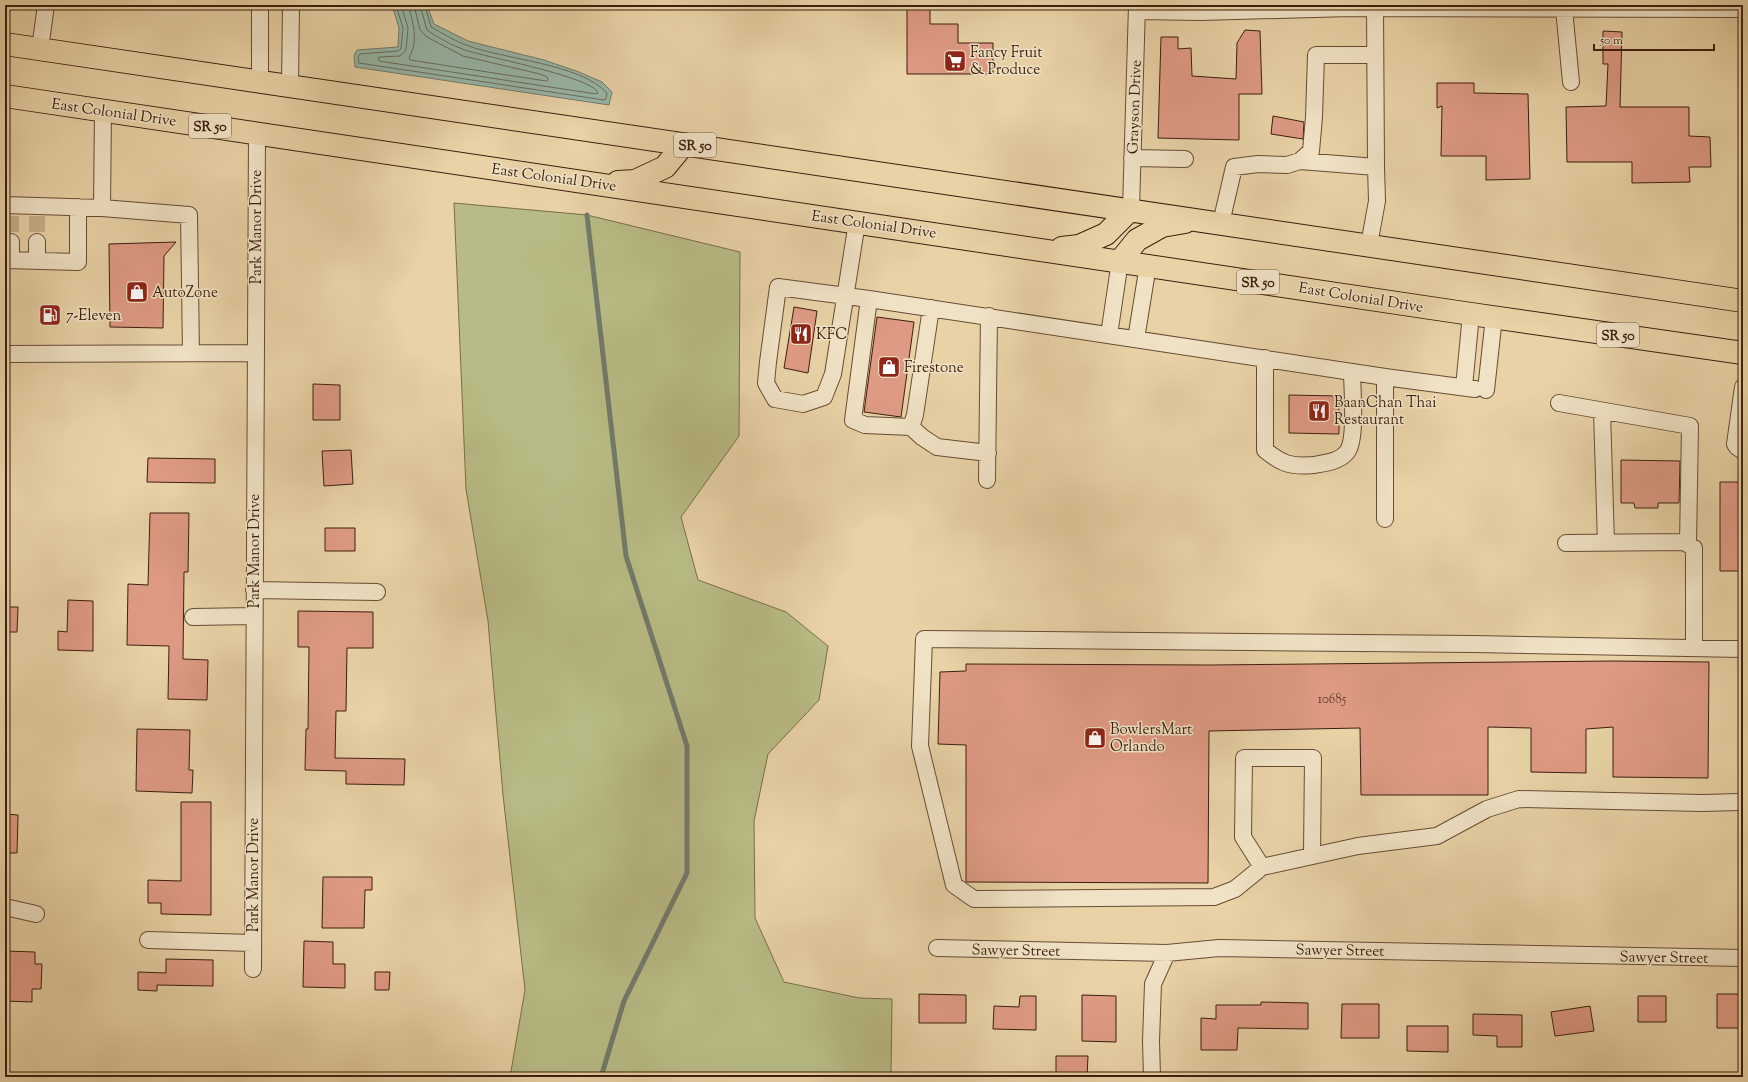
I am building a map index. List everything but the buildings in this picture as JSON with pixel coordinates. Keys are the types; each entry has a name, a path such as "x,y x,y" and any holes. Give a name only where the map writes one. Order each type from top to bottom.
{"highway":[{"name":"SR 50","path":"5,44 1743,300"},
{"name":"East Colonial Drive","path":"5,96 1148,265 1494,318 1743,353"},
{"path":"601,184 635,181 665,167 684,144"},
{"path":"1045,250 1079,246 1106,234 1131,209"},
{"path":"1120,261 1137,240 1162,226 1196,219"}],"street":[{"path":"40,49 46,5"},
{"path":"260,5 260,82"},
{"path":"290,86 291,5"},
{"path":"1137,8 1200,12 1375,8 1743,9"},
{"name":"Grayson Drive","path":"1131,209 1137,8"},
{"path":"1369,245 1377,201 1375,8"},
{"path":"1564,9 1571,82"},
{"path":"1300,161 1311,151 1314,117 1316,55 1375,55"},
{"path":"102,208 103,110"},
{"name":"Park Manor Drive","path":"253,969 256,133"},
{"path":"1132,158 1185,159"},
{"path":"1221,223 1234,168 1258,164 1287,165 1300,161 1376,167"},
{"path":"10,242 8,260 78,262 78,207"},
{"path":"9,208 37,211 78,207 189,215 191,354"},
{"path":"857,222 845,295 833,374 824,397 803,404 775,399 766,383 778,287 845,295 989,316 1385,377 1475,389"},
{"path":"37,242 37,261"},
{"path":"1109,335 1120,261"},
{"path":"1136,339 1148,265"},
{"path":"869,299 853,420 866,424 911,427 922,437 937,447 988,453"},
{"path":"911,427 915,414 931,308"},
{"path":"1471,314 1475,389"},
{"path":"988,480 989,316"},
{"path":"1475,389 1494,318"},
{"path":"5,354 255,353"},
{"path":"1265,358 1265,450 1278,462 1302,466 1330,463 1348,451 1353,434 1352,372"},
{"path":"1385,377 1385,520"},
{"path":"1743,387 1735,444 1737,448 1743,450"},
{"path":"1559,403 1690,426 1688,544"},
{"path":"1602,411 1606,543"},
{"path":"1566,543 1684,542 1694,548 1694,648"},
{"path":"254,590 377,592"},
{"path":"193,617 254,616"},
{"path":"1740,802 1687,803 1519,799 1487,809 1437,836 1358,846 1262,867 1235,889 1214,897 974,899 954,885 920,746 924,639 1474,644 1743,649"},
{"path":"1262,867 1243,837 1244,758 1313,758 1312,856"},
{"path":"5,907 36,914"},
{"path":"148,940 253,943"},
{"name":"Sawyer Street","path":"937,948 1168,953 1219,948 1743,958"},
{"path":"1152,1077 1151,1041 1153,984 1168,953"}],"green space":[{"path":"454,203 587,215 740,252 739,436 681,517 698,580 786,612 828,646 819,700 768,754 754,821 755,918 784,982 859,998 892,999 891,1077 510,1077 525,990 503,795 488,621 466,489"}],"water":[{"path":"392,5 427,5 434,24 468,41 544,60 602,82 612,92 609,105 355,67 354,56 357,50 398,47 399,28"}],"waterway":[{"path":"587,215 626,556 687,746 687,873 624,1001 601,1077"}],"tunnel":[{"path":"11,216 11,242"},
{"path":"37,216 37,242"}],"place":[{"name":"Fancy Fruit & Produce","path":"955,61"},
{"name":"AutoZone","path":"137,292"},
{"name":"7-Eleven","path":"50,315"},
{"name":"KFC","path":"801,334"},
{"name":"Firestone","path":"889,367"},
{"name":"BaanChan Thai Restaurant","path":"1319,411"},
{"name":"BowlersMart Orlando","path":"1095,738"}]}
